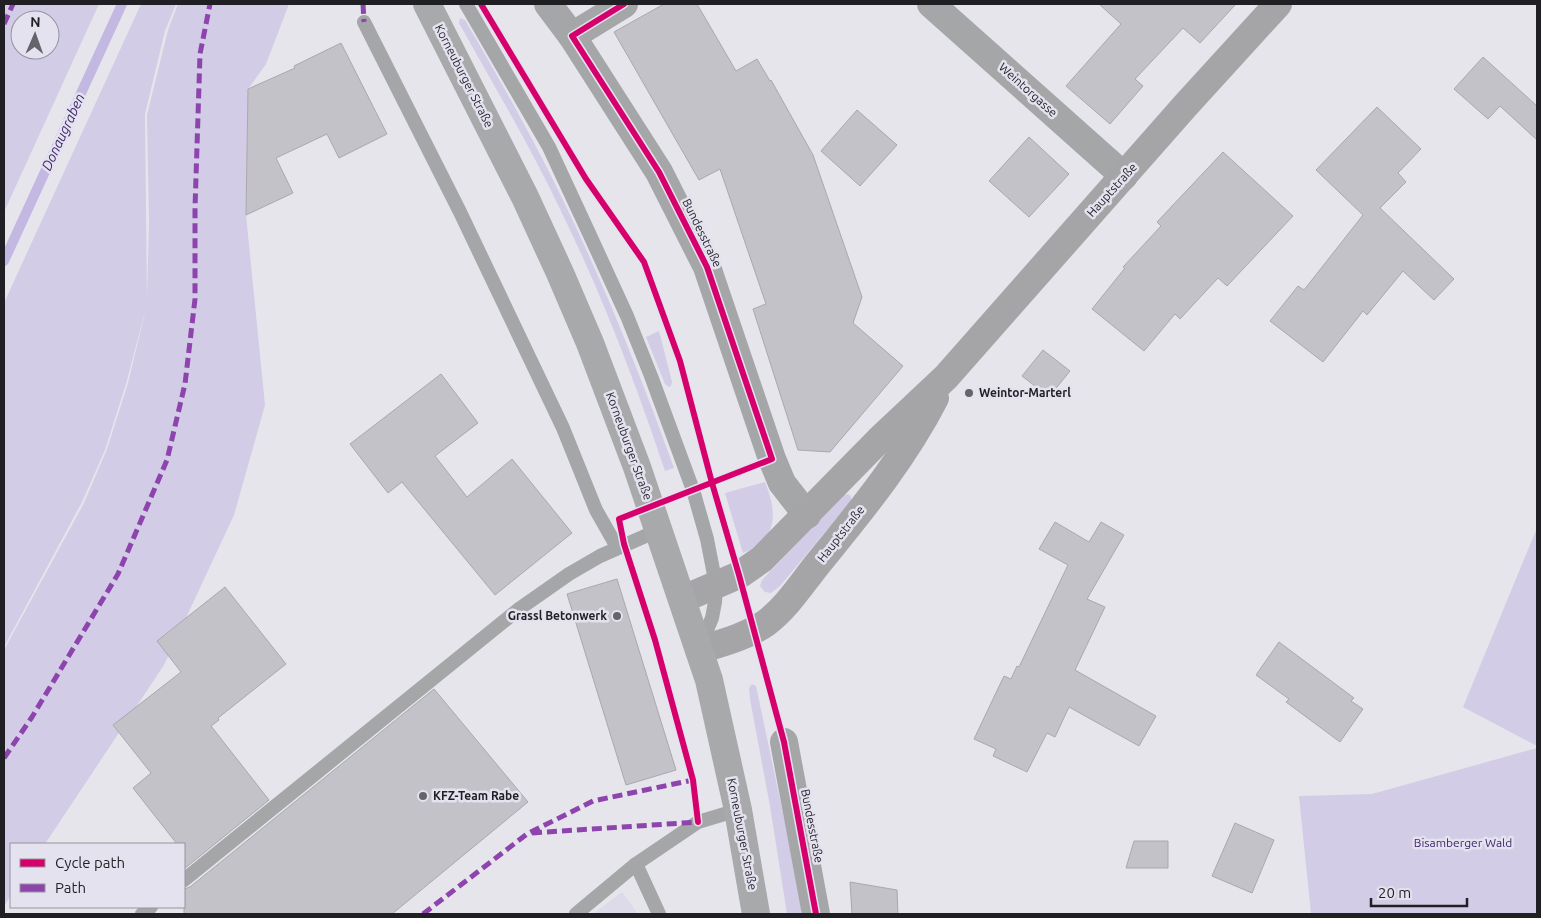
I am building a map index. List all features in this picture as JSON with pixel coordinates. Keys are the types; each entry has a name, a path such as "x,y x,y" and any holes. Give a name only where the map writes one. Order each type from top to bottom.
{"main road":[{"name":"Korneuburger Straße","path":"427,4 525,197 560,272 590,343 659,530 699,650 716,710 738,810 756,914"},
{"name":"Hauptstraße","path":"682,599 739,575 756,563 807,515 879,440 946,377 1185,106 1278,4"},
{"name":"Hauptstraße","path":"699,650 738,638 754,630 782,608 900,458 927,414 946,377"}],"street":[{"name":"Bundesstraße","path":"548,4 572,36 659,172 707,267 772,459 782,483 807,515"},
{"path":"572,36 624,4"},
{"name":"Weintorgasse","path":"931,4 1124,176"},
{"name":"Bundesstraße","path":"784,742 816,914"}],"lane":[{"path":"466,4 549,147 627,316 693,490 707,539 716,585 712,618 699,650"},
{"path":"364,22 464,221 563,428 596,510 617,547"},
{"path":"185,879 519,609 569,574 617,547 659,530"},
{"path":"576,914 636,864 698,822 738,810"},
{"path":"636,864 659,914"}],"shaded area":[{"path":"622,892 638,914 593,914"}],"green space":[{"path":"4,4 99,4 4,212"},
{"path":"141,4 176,4 165,31 145,114 147,298 149,223 147,115 168,30 178,4 289,4 266,64 248,89 246,215 265,405 234,515 164,665 46,843 10,843 10,897 4,906 4,650 84,503 107,449 128,383 147,304 126,384 105,450 82,502 4,647 4,303"},
{"path":"460,18 465,20 496,74 582,240 615,315 674,468 665,471 642,404 589,271 536,160 459,23"},
{"path":"659,331 672,382 669,387 665,384 646,337"},
{"path":"765,482 772,504 772,524 763,540 755,547 743,553 725,493"},
{"path":"848,494 851,496 851,501 780,586 771,593 765,592 760,586 762,580 843,495"},
{"path":"1537,528 1537,746 1463,707"},
{"path":"752,684 756,686 802,914 787,914 770,806 750,699 749,688"},
{"name":"Bisamberger Wald","path":"1537,748 1537,914 1311,914 1299,796 1372,794"}],"building":[{"path":"664,4 697,4 736,71 757,59 771,80 813,155 862,297 853,323 903,366 830,452 798,450 753,309 766,304 720,169 699,180 614,32"},
{"path":"1099,4 1236,4 1200,43 1183,28 1135,79 1143,86 1110,124 1066,86 1121,24"},
{"path":"341,43 387,134 339,158 327,134 276,158 293,193 246,215 248,89 295,68 294,66"},
{"path":"1483,57 1537,106 1537,140 1500,106 1488,119 1454,89"},
{"path":"1377,107 1421,149 1398,173 1406,182 1380,208 1454,279 1434,300 1403,271 1367,315 1363,311 1323,362 1270,321 1298,286 1304,290 1363,215 1316,170"},
{"path":"857,110 897,145 860,186 821,151"},
{"path":"1029,137 1069,174 1029,217 989,181"},
{"path":"1223,152 1293,216 1227,286 1218,278 1180,319 1175,314 1144,351 1092,309 1125,268 1123,267 1161,226 1157,222"},
{"path":"1043,350 1070,371 1049,397 1022,376"},
{"path":"441,374 478,423 435,456 467,497 512,459 572,533 495,595 402,482 388,493 350,444"},
{"path":"1055,522 1089,542 1101,522 1124,535 1087,599 1105,607 1075,670 1156,716 1139,746 1069,707 1055,737 1047,733 1027,772 993,756 996,749 974,739 1004,676 1011,679 1017,666 1019,667 1068,565 1039,549"},
{"path":"617,579 676,770 626,785 567,594"},
{"path":"225,587 286,664 218,718 219,720 211,726 269,800 185,868 185,843 176,843 133,788 151,773 113,725 181,672 157,641"},
{"path":"1279,642 1354,698 1351,701 1363,709 1340,742 1286,702 1289,699 1256,675"},
{"path":"434,689 528,802 392,914 184,914 185,889 190,887"},
{"path":"1235,823 1274,840 1252,893 1212,876"},
{"path":"1134,841 1168,841 1168,868 1126,868"},
{"path":"850,882 897,890 898,914 852,914"}],"waterway":[{"name":"Donaugraben","path":"4,261 122,4"}],"marked path":[{"path":"4,24 13,4"},
{"path":"4,758 32,717 118,574 167,460 185,384 195,299 195,208 200,54 210,4"},
{"path":"363,4 364,22"},
{"path":"423,914 527,834 593,801 693,780"},
{"path":"532,833 698,822"}],"cycle path":[{"path":"481,4 586,179 644,262 680,361 784,742 816,914"},
{"path":"624,4 572,36 659,172 707,267 772,459 619,519 624,544 655,640 693,780 698,822"}],"place":[{"name":"Weintor-Marterl","path":"969,393"},
{"name":"Grassl Betonwerk","path":"617,616"},
{"name":"KFZ-Team Rabe","path":"423,796"}]}
